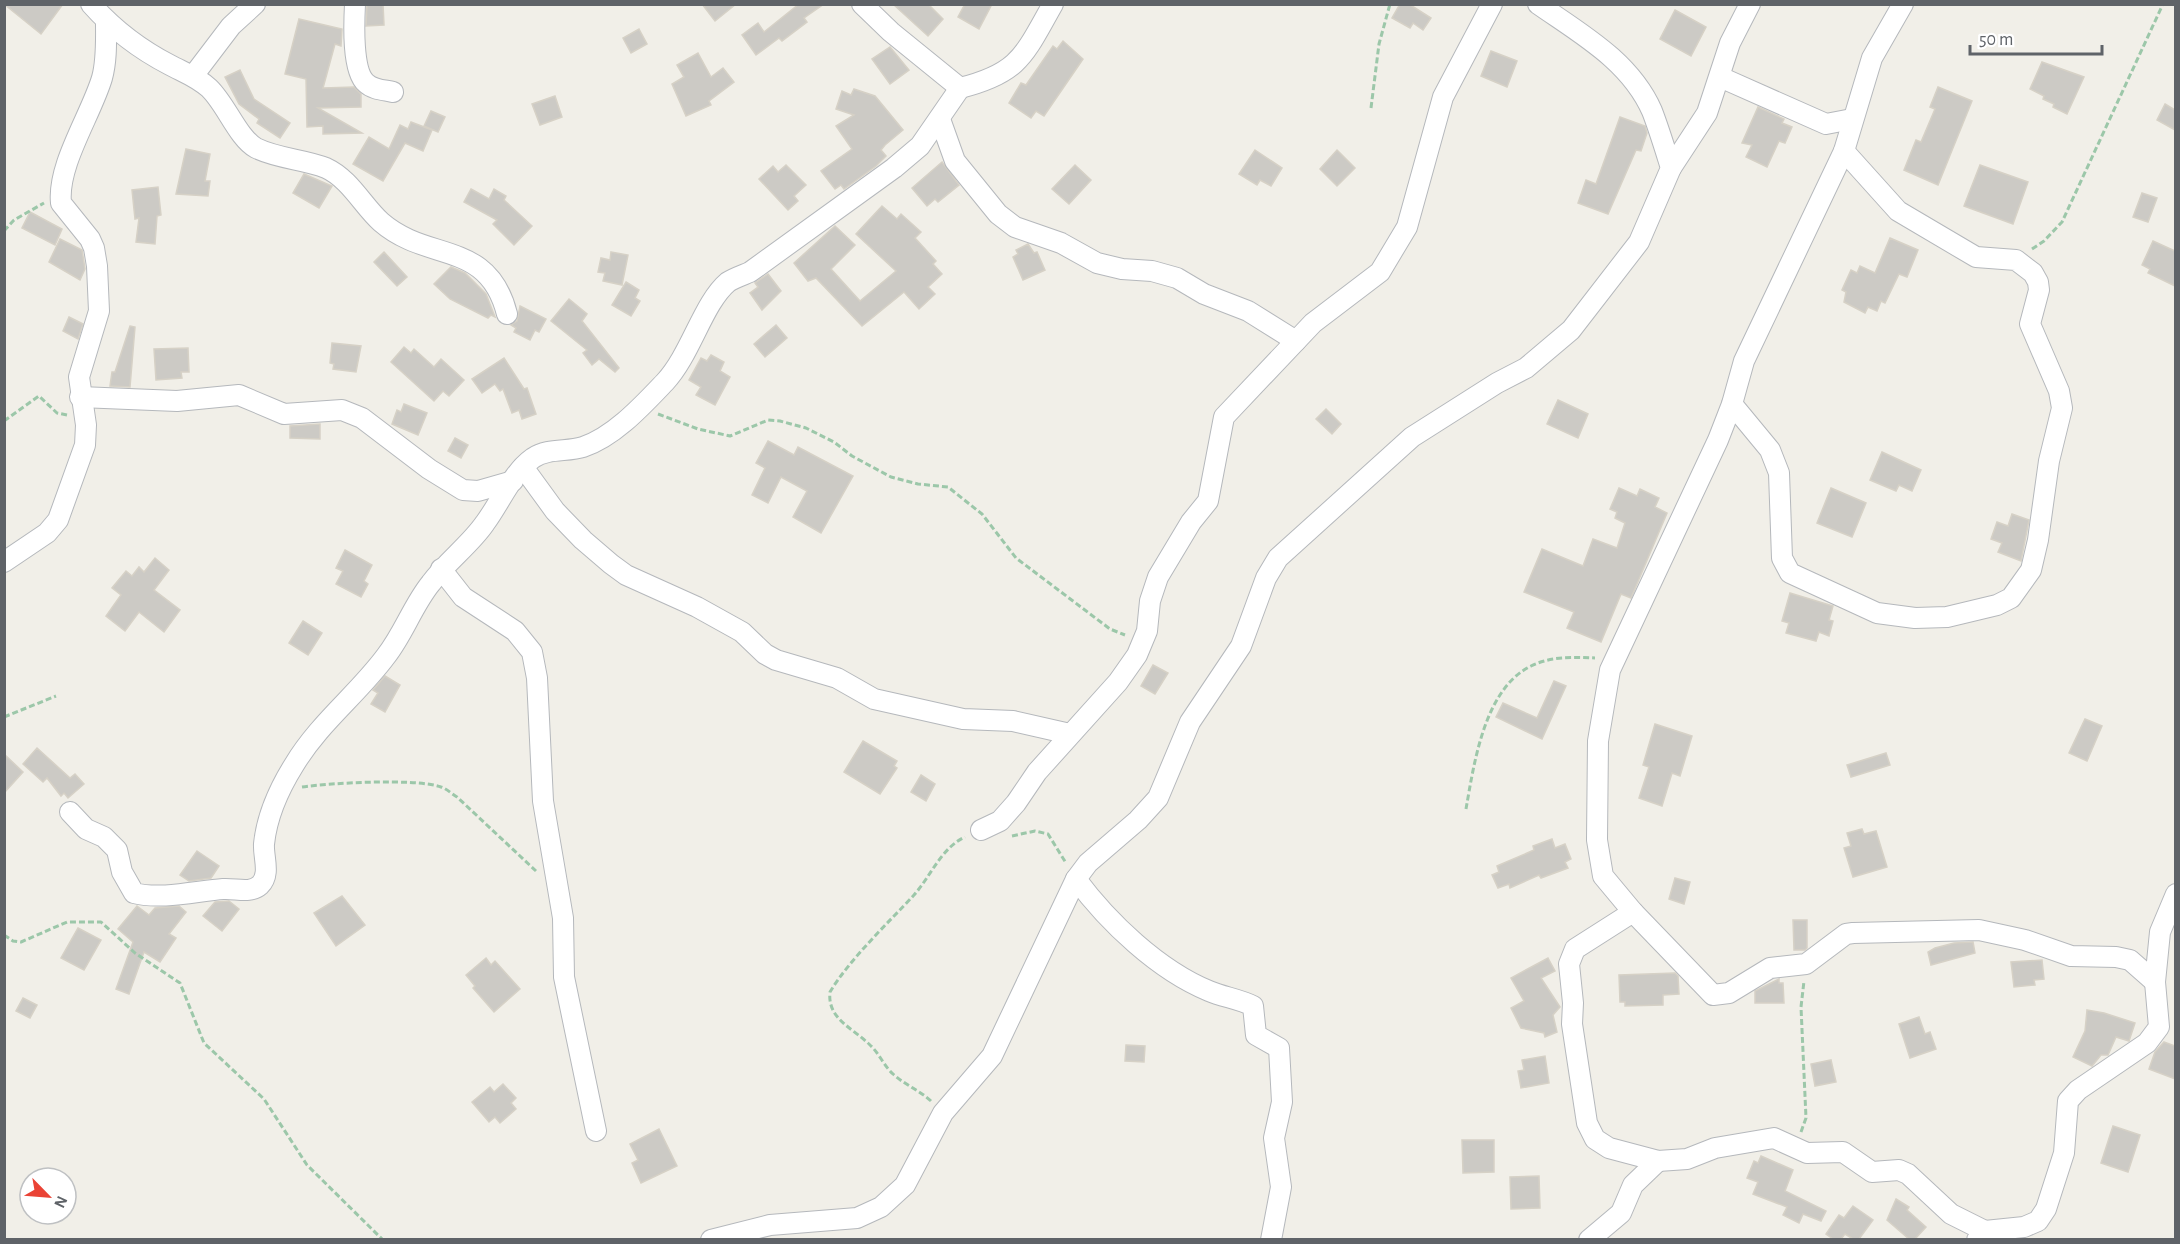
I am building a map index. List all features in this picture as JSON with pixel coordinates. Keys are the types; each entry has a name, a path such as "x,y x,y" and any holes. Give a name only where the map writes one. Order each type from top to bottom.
{"street":[{"path":"91,4 121,35 193,76 224,103 254,147 328,169 346,182 382,223 412,240 473,262 489,276 502,296 507,314"},
{"path":"193,76 231,26 255,4"},
{"path":"355,4 356,47 360,75 371,87 393,92"},
{"path":"862,4 960,88"},
{"path":"69,812 86,829 104,837 117,850 122,873 134,893 148,896 199,894 223,889 249,891 258,886 266,871 264,847 266,824 277,794 295,763 319,731 385,658 429,585 441,569 479,532 518,474 543,453 583,447 600,439 639,407 666,381 685,356 711,302 729,282 750,272 894,168 920,146 960,88 988,81 1021,60 1053,4"},
{"path":"981,830 999,821 1070,734 1118,682 1142,642 1147,631 1150,601 1158,577 1191,522 1208,501 1224,417 1313,323 1380,272 1407,227 1443,97 1492,4"},
{"path":"1538,4 1603,49 1622,68 1651,109 1671,168"},
{"path":"711,1239 770,1225 857,1218 881,1207 905,1185 943,1113 992,1056 1076,879 1088,863 1138,820 1158,798 1190,722 1241,646 1266,578 1278,558 1412,437 1497,383 1526,368 1571,330 1639,242 1671,168 1701,125 1720,77 1730,43 1750,4"},
{"path":"1903,4 1872,58 1844,151 1744,361 1732,404 1615,659 1605,694 1598,741 1597,847 1603,876 1633,912 1713,995 1729,993 1770,968 1806,964 1846,934 1853,933 1979,930 2025,940 2071,956 2116,957 2130,960 2155,982"},
{"path":"4,562 47,533 57,520 85,445 86,425 81,405 79,377 99,311 97,266 94,248 62,203 60,195 68,164 102,78 106,21"},
{"path":"1720,77 1826,124 1852,119"},
{"path":"940,119 955,161 1003,220 1015,227 1061,243 1097,263 1116,268 1152,271 1177,278 1204,294 1248,311 1296,341"},
{"path":"1732,404 1774,460 1781,486 1782,558 1790,573 1887,616 1915,618 1947,617 1996,606 2011,598 2031,570 2038,540 2049,461 2062,408 2059,392 2030,324 2039,290 2034,273 2016,260 1983,259 1934,234 1891,205 1844,151"},
{"path":"81,405 177,401 239,395 284,414 342,410 362,418 429,470 464,490 478,491 518,474"},
{"path":"518,474 583,540 626,575 742,632 765,654 776,660 837,678 874,699 963,719 1013,721 1070,734"},
{"path":"441,569 463,597 515,631 532,652 537,678 543,801 563,918 564,977 596,1131"},
{"path":"1076,879 1098,909 1130,938 1171,968 1210,991 1253,1006 1256,1035 1279,1048 1282,1102 1274,1138 1281,1186 1271,1239"},
{"path":"1633,912 1571,954 1569,964 1573,1003 1572,1024 1590,1131 1595,1139 1609,1148 1659,1161 1687,1159 1715,1148 1774,1137 1807,1153 1843,1152 1872,1172 1899,1170 1908,1174 1951,1214 1981,1235 2024,1227 2038,1221 2046,1209 2064,1153 2068,1101 2078,1090 2167,1028 2155,982 2160,932 2175,894"},
{"path":"1589,1239 1622,1213 1633,1185 1659,1161"}],"path":[{"path":"1371,108 1379,44 1390,4"},
{"path":"2016,260 2044,241 2062,222 2163,4"},
{"path":"4,231 14,219 60,195"},
{"path":"4,421 39,396 57,413 81,405"},
{"path":"639,407 698,429 730,436 768,420 780,421 806,428 834,442 852,456 891,477 918,484 948,487 982,514 1002,543 1031,570 1110,629 1142,642"},
{"path":"1466,809 1483,731 1495,704 1511,682 1530,666 1550,659 1575,657 1615,659"},
{"path":"4,717 56,696"},
{"path":"277,794 295,788 336,784 424,784 442,787 457,797 537,873"},
{"path":"943,1113 916,1088 892,1074 870,1045 837,1018 829,1003 830,992 890,919 916,893 944,853 962,839 981,830"},
{"path":"1009,837 1035,831 1048,834 1076,879"},
{"path":"4,934 13,941 21,942 67,922 101,922 150,965 176,978 184,991 204,1043 264,1099 307,1165 383,1239"},
{"path":"1793,1145 1806,1118 1801,1006 1806,964"}],"building":[{"path":"4,4 63,4 41,34"},
{"path":"367,4 383,4 384,25 366,26"},
{"path":"702,4 736,4 715,21"},
{"path":"799,4 824,4 804,18 807,22 782,41 779,38 756,55 742,35 758,23 764,32"},
{"path":"893,4 928,4 943,19 928,36"},
{"path":"965,4 992,4 979,29 958,17"},
{"path":"1400,4 1409,4 1431,18 1423,30 1413,23 1410,28 1392,18"},
{"path":"1675,10 1706,27 1691,56 1660,39"},
{"path":"299,19 342,29 341,46 335,44 323,88 354,87 361,94 361,107 318,108 362,133 323,134 323,126 307,127 306,79 285,74"},
{"path":"639,29 647,44 631,53 623,38"},
{"path":"1063,41 1083,59 1044,116 1036,111 1031,118 1009,103 1021,83 1026,85 1053,46 1057,49"},
{"path":"890,47 909,70 890,84 872,59"},
{"path":"1491,51 1517,61 1507,87 1481,76"},
{"path":"698,53 711,77 723,68 734,82 709,101 711,105 686,116 672,84 684,77 677,65"},
{"path":"2042,62 2084,77 2067,114 2053,107 2054,104 2043,99 2044,96 2030,89"},
{"path":"240,70 254,99 290,123 280,138 257,123 259,119 239,104 225,77"},
{"path":"1938,87 1972,101 1938,185 1904,170 1916,140 1921,142 1935,109 1930,107"},
{"path":"854,89 875,96 903,130 881,150 886,156 876,166 844,189 841,185 835,189 821,171 852,149 836,126 854,115 836,109 842,91 851,95"},
{"path":"555,96 562,117 540,125 532,104"},
{"path":"2165,104 2175,110 2175,130 2157,120"},
{"path":"1758,107 1784,119 1782,123 1792,127 1785,143 1779,141 1767,167 1746,157 1752,145 1742,143"},
{"path":"431,111 445,117 438,132 424,126"},
{"path":"1620,117 1645,126 1647,133 1641,151 1636,150 1608,214 1578,203 1586,180 1596,184"},
{"path":"411,122 432,130 423,151 405,143 383,181 353,164 369,137 389,149 400,125 408,129"},
{"path":"186,149 210,154 205,181 210,181 208,196 176,194"},
{"path":"1255,150 1282,168 1271,186 1260,180 1257,185 1239,174"},
{"path":"1337,150 1355,168 1337,186 1320,169"},
{"path":"942,162 959,185 938,202 935,199 927,206 912,188"},
{"path":"786,165 806,185 794,196 798,201 788,210 759,179 773,166 778,172"},
{"path":"1075,165 1091,180 1069,204 1052,189"},
{"path":"1980,165 2028,182 2013,224 1964,206"},
{"path":"304,174 332,186 319,208 293,193"},
{"path":"158,187 161,215 157,216 155,244 136,242 139,218 135,219 132,190"},
{"path":"471,189 489,199 494,189 506,196 504,200 532,226 514,245 493,224 497,220 464,202"},
{"path":"2142,193 2157,198 2148,222 2133,217"},
{"path":"882,206 897,219 901,214 921,232 915,238 936,261 933,264 942,274 928,287 935,294 919,309 904,292 862,326 816,278 808,281 794,263 835,226 855,245 831,269 860,301 896,271 856,234"},
{"path":"30,212 62,229 55,245 22,228"},
{"path":"1890,238 1918,250 1907,277 1899,274 1885,303 1881,301 1877,311 1868,307 1865,313 1844,302 1846,292 1842,290 1851,270 1857,273 1860,266 1875,273"},
{"path":"60,239 82,250 85,269 80,280 49,262"},
{"path":"2153,241 2175,251 2175,286 2148,273 2150,269 2142,265"},
{"path":"1028,244 1034,253 1037,252 1045,270 1023,280 1013,257 1018,254 1016,250"},
{"path":"384,252 407,277 397,286 374,262"},
{"path":"611,252 628,255 622,285 603,281 605,273 598,272 601,258 610,260"},
{"path":"451,267 465,273 486,294 495,317 491,315 488,318 450,299 434,284"},
{"path":"768,274 781,291 762,310 750,293 758,287 755,283"},
{"path":"626,282 639,290 635,298 640,301 631,316 612,305"},
{"path":"569,299 587,314 582,321 619,368 615,372 599,359 592,365 583,353 587,350 551,321"},
{"path":"520,306 546,319 539,332 535,330 530,340 514,332 516,328 511,325 517,321"},
{"path":"69,317 83,324 78,339 63,331"},
{"path":"776,325 787,338 765,357 754,344"},
{"path":"130,326 135,327 130,387 110,386 112,372 115,372"},
{"path":"332,343 361,346 356,372 333,369 334,364 330,363"},
{"path":"404,347 411,353 414,349 434,367 441,359 464,380 449,396 443,391 434,401 391,362"},
{"path":"188,348 189,372 181,372 182,378 156,380 154,349"},
{"path":"711,355 724,362 720,371 730,377 715,405 696,395 701,387 689,380 701,358 707,361"},
{"path":"504,358 524,389 527,388 536,414 522,419 519,410 512,413 503,389 500,391 495,384 482,393 472,379"},
{"path":"1558,400 1588,414 1578,438 1547,424"},
{"path":"404,404 427,413 418,435 392,424 397,410 401,412"},
{"path":"1326,409 1341,424 1332,434 1316,419"},
{"path":"320,424 320,439 290,438 290,426"},
{"path":"455,438 468,445 461,458 448,451"},
{"path":"768,441 794,455 798,447 853,476 821,533 793,517 807,491 781,477 768,503 752,495 765,468 756,463"},
{"path":"1882,452 1921,470 1912,491 1899,485 1896,491 1870,480"},
{"path":"1619,488 1637,496 1640,489 1659,498 1655,507 1667,513 1631,598 1621,594 1601,642 1567,628 1574,612 1524,592 1542,549 1583,566 1593,539 1617,548 1625,523 1615,518 1617,512 1610,509"},
{"path":"1831,488 1866,503 1852,537 1817,523"},
{"path":"2012,514 2029,520 2021,561 1998,552 2002,543 1991,539 1997,522 2008,526"},
{"path":"345,550 372,565 364,581 368,584 361,597 336,584 343,571 336,568"},
{"path":"155,558 169,570 154,590 180,610 164,632 139,612 125,631 106,616 121,595 112,588 126,571 132,576 139,567 144,572"},
{"path":"1790,593 1833,606 1829,620 1833,621 1829,636 1819,632 1816,641 1786,633 1789,623 1782,621"},
{"path":"303,621 322,633 308,655 289,643"},
{"path":"1153,665 1168,673 1155,694 1141,686"},
{"path":"385,676 400,685 385,712 371,704 378,693 373,690"},
{"path":"1554,681 1566,686 1542,739 1496,717 1503,703 1537,718"},
{"path":"2085,719 2102,726 2087,761 2069,753"},
{"path":"1655,724 1692,736 1680,776 1672,773 1662,806 1639,798 1649,767 1643,765"},
{"path":"863,741 897,761 894,766 897,768 880,794 844,772"},
{"path":"37,748 70,778 75,774 84,784 68,798 64,793 61,796 47,778 43,782 23,764"},
{"path":"1886,753 1890,765 1851,777 1847,765"},
{"path":"4,754 23,772 4,793"},
{"path":"921,775 935,784 926,801 911,792"},
{"path":"1862,829 1864,834 1876,831 1887,867 1853,877 1844,848 1851,846 1847,833"},
{"path":"1552,839 1555,848 1565,844 1571,859 1565,862 1568,868 1541,878 1539,875 1510,888 1509,884 1498,888 1492,875 1499,872 1497,866 1534,850 1533,846"},
{"path":"197,851 219,866 211,878 189,881 180,875"},
{"path":"1675,878 1690,882 1684,904 1669,899"},
{"path":"342,896 365,925 336,946 314,913"},
{"path":"229,901 239,909 222,931 203,916 215,902"},
{"path":"137,906 149,915 155,908 179,906 186,912 169,934 176,938 160,962 144,952 129,994 116,989 133,942 118,929"},
{"path":"1793,920 1807,920 1807,948 1805,950 1794,950"},
{"path":"78,928 101,940 84,970 61,958"},
{"path":"1973,942 1975,953 1931,965 1928,952 1935,948 1954,943"},
{"path":"486,958 491,965 495,961 520,989 494,1012 473,988 475,986 466,975"},
{"path":"1548,958 1555,971 1541,978 1560,1007 1553,1015 1557,1032 1545,1037 1544,1033 1521,1028 1511,1008 1524,1001 1511,978"},
{"path":"2042,960 2044,979 2034,980 2035,985 2014,987 2011,962"},
{"path":"1675,973 1678,976 1679,994 1663,995 1663,1005 1625,1006 1625,1002 1620,1002 1619,975"},
{"path":"1779,979 1779,983 1783,983 1784,1003 1755,1003 1755,991"},
{"path":"23,998 37,1005 30,1018 16,1011"},
{"path":"2087,1010 2135,1023 2129,1041 2116,1037 2108,1055 2101,1055 2092,1066 2073,1057 2085,1031"},
{"path":"1919,1017 1925,1034 1930,1032 1936,1049 1910,1058 1899,1024"},
{"path":"2164,1042 2175,1046 2175,1079 2149,1069 2155,1052"},
{"path":"1126,1045 1145,1046 1144,1062 1125,1061"},
{"path":"1545,1056 1549,1083 1521,1088 1518,1071 1524,1070 1522,1060"},
{"path":"1831,1060 1836,1082 1815,1086 1811,1064"},
{"path":"503,1084 516,1098 511,1103 516,1109 500,1123 495,1117 489,1122 472,1102 490,1087 494,1092"},
{"path":"2113,1126 2140,1135 2128,1172 2101,1163"},
{"path":"659,1129 677,1166 641,1183 632,1163 638,1160 630,1144"},
{"path":"1462,1140 1494,1140 1494,1172 1463,1173"},
{"path":"1761,1156 1793,1170 1785,1191 1826,1211 1821,1221 1803,1214 1799,1223 1783,1215 1787,1207 1753,1194 1758,1182 1747,1178 1754,1161 1758,1163"},
{"path":"1539,1176 1540,1208 1511,1209 1510,1177"},
{"path":"1896,1199 1909,1207 1907,1210 1926,1227 1915,1239 1909,1239 1887,1220"},
{"path":"1853,1206 1873,1220 1859,1239 1853,1239 1845,1234 1841,1239 1833,1239 1826,1234 1839,1215 1844,1218"}]}
